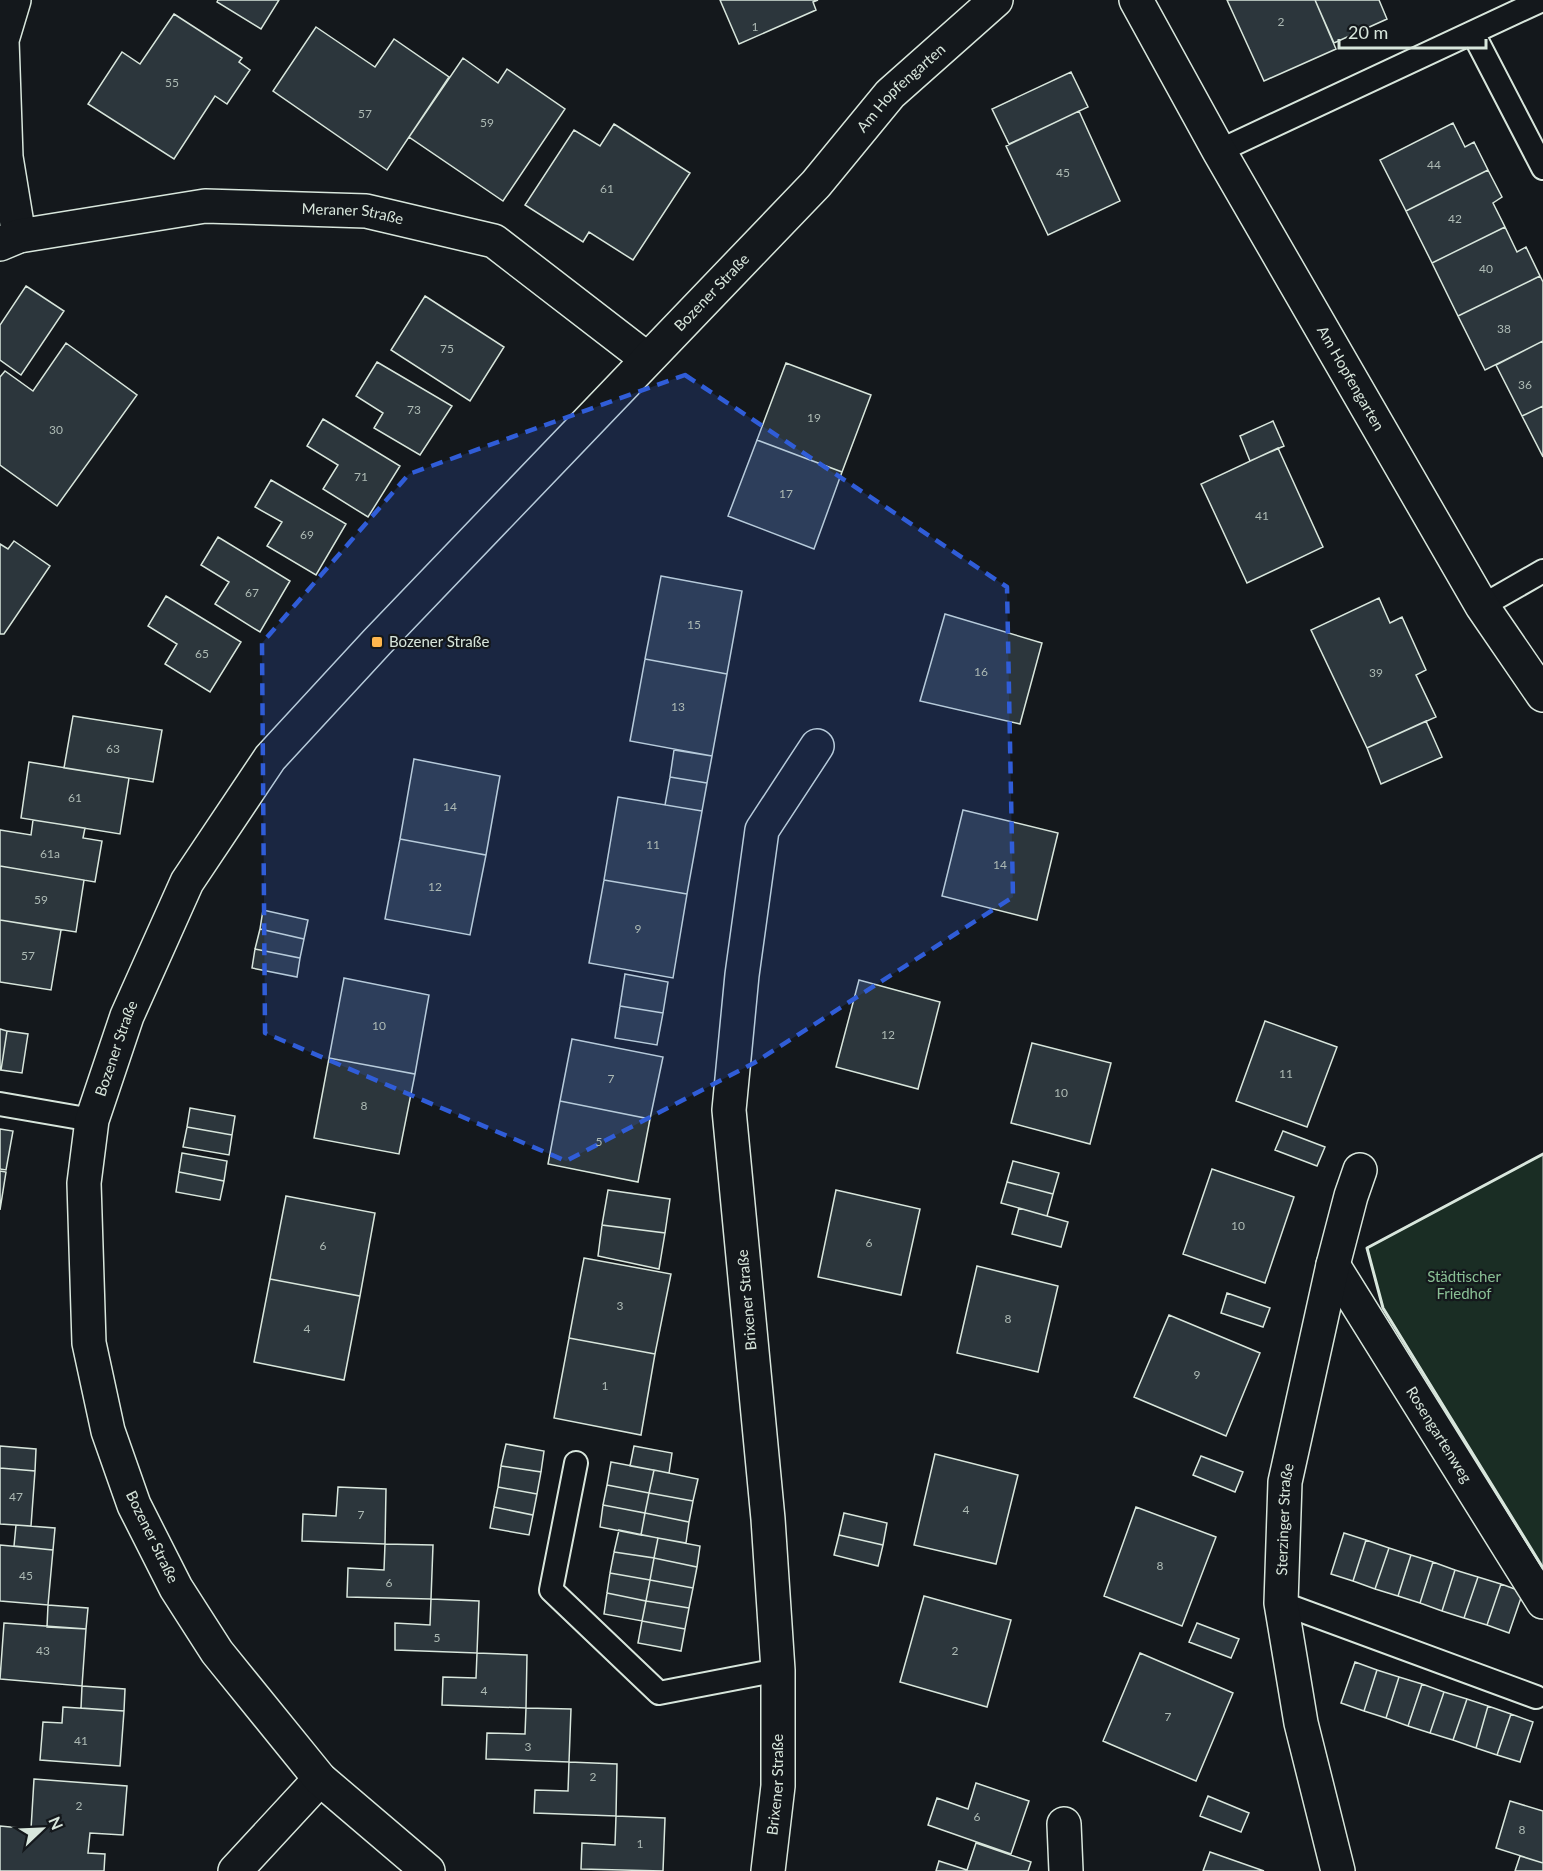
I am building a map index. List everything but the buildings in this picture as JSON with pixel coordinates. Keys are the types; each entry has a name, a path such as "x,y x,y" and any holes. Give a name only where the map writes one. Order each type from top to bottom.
{"street":[{"name":"Meraner Straße","path":"14,0 2,40 9,240 205,206 366,211 494,241 647,358"},
{"name":"Am Hopfengarten","path":"816,184 890,94 996,0"},
{"name":"Am Hopfengarten","path":"1136,0 1219,151 1482,606 1543,695"},
{"name":"Bozener Straße","path":"428,1871 320,1779 217,1652 176,1588 134,1504 108,1431 89,1343 84,1183 92,1120 127,1016 187,882 270,758 647,358 816,184"},
{"name":"Brixener Straße","path":"768,1871 778,1786 778,1670 768,1519 729,1110 742,975 762,830 817,746"},
{"name":"Sterzinger Straße","path":"1338,1871 1301,1723 1281,1604 1285,1482 1333,1265 1360,1170"},
{"name":"Rosengartenweg","path":"1333,1265 1543,1602"},
{"path":"235,1871 320,1779"},
{"path":"1064,1824 1066,1871"}],"lane":[{"path":"1219,151 1542,0"},
{"path":"1473,33 1543,168"},
{"path":"1482,606 1543,571"},
{"path":"0,1104 92,1120"},
{"path":"576,1463 551,1590 659,1693 778,1670"},
{"path":"1281,1604 1536,1697"}],"highlighted area":[{"path":"685,375 1007,587 1013,897 754,1063 566,1161 265,1033 262,643 409,474"}],"green space":[{"name":"Städtischer Friedhof","path":"1543,1154 1543,1568 1383,1308 1367,1248"}],"wall":[{"path":"1543,1154 1367,1248 1383,1308 1543,1568"}],"place":[{"name":"Bozener Straße","path":"377,642"}]}
